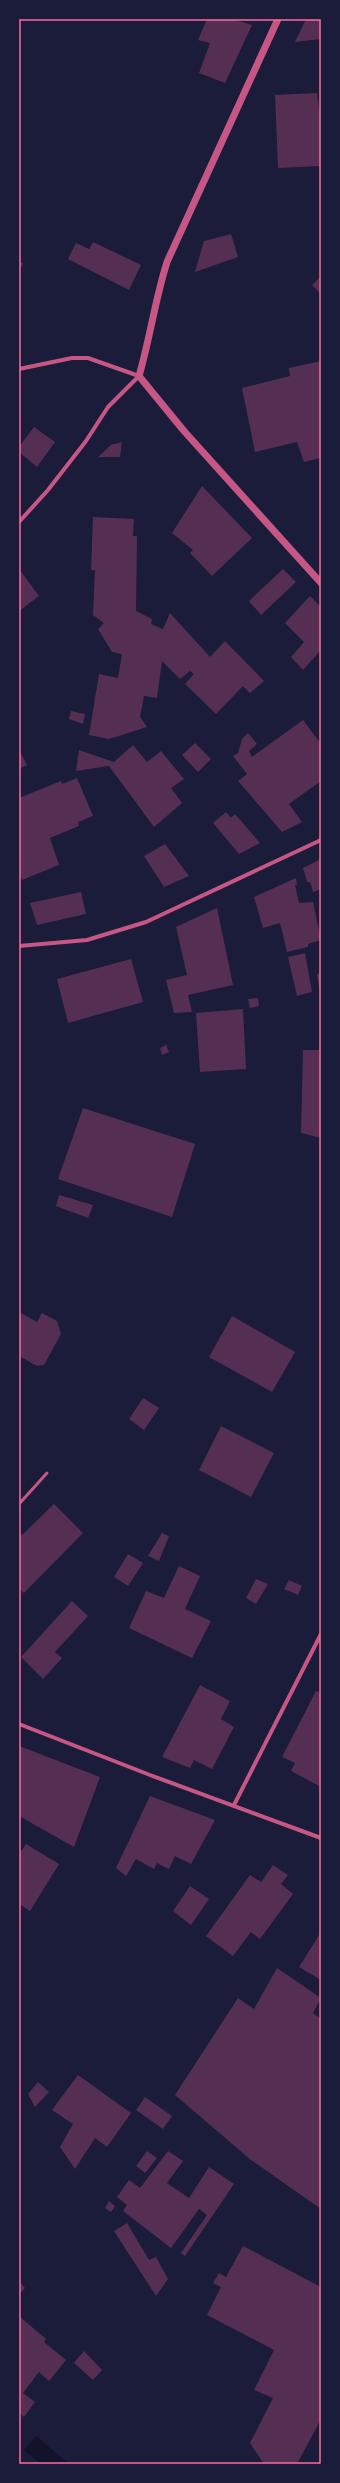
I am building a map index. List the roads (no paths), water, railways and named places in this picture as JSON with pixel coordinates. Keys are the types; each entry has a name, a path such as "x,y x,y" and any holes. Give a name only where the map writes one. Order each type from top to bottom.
{"street":[{"path":"19,522 81,447 108,407 139,376 150,338 160,285 167,262 278,19"},
{"path":"19,369 72,358 88,358 139,376 184,431 321,583"},
{"path":"19,946 87,940 146,922 321,840"},
{"path":"234,1805 321,1634"},
{"path":"19,1724 321,1838"}],"lane":[{"path":"19,1504 47,1473"}]}
